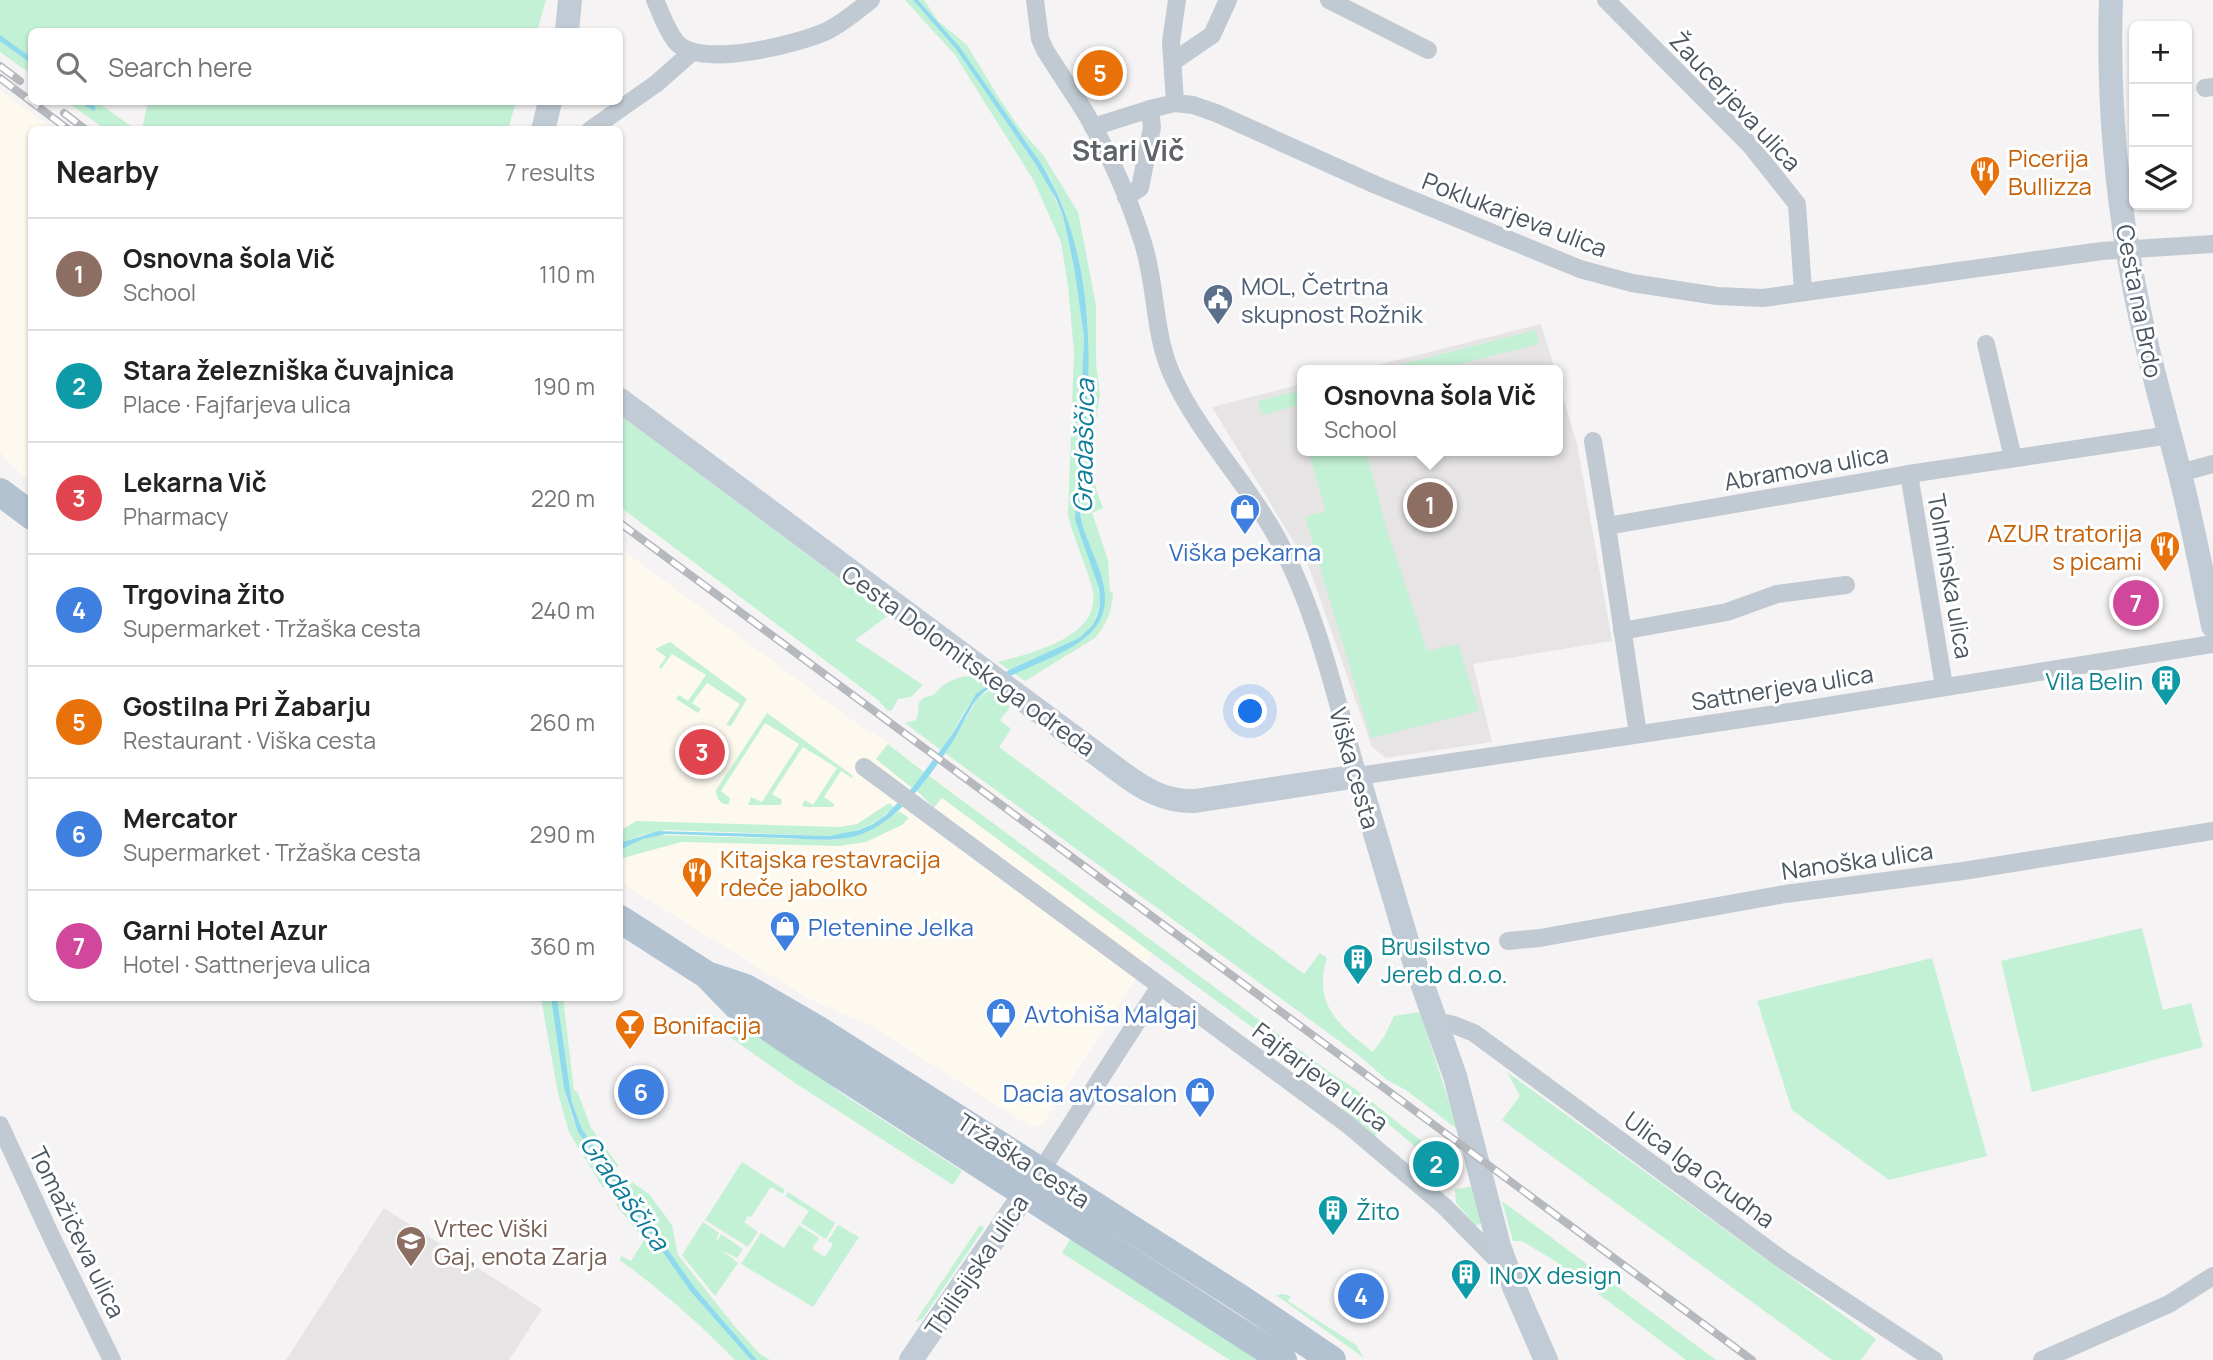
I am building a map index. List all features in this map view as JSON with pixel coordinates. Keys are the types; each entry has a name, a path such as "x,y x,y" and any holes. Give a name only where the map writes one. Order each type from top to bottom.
{"main road":[{"path":"0,492 28,513"},
{"name":"Tržaška cesta","path":"623,921 707,975 736,1005 1033,1182 1243,1300 1332,1360"},
{"name":"Tržaška cesta","path":"1033,1182 1283,1360"}],"street":[{"path":"567,28 570,0"},
{"path":"655,0 677,43 692,52 726,54 762,49 815,36 840,24 871,0"},
{"name":"Viška cesta","path":"1035,0 1040,39 1093,127 1126,197 1144,244 1167,362 1179,388 1275,534 1308,605 1403,929 1465,1111 1507,1270 1546,1360"},
{"path":"1175,103 1171,42 1177,0"},
{"path":"1174,61 1212,35 1228,0"},
{"path":"1329,0 1428,50"},
{"name":"Žaucerjeva ulica","path":"1606,0 1750,145 1797,204 1803,291"},
{"name":"Cesta na Brdo","path":"2111,0 2109,52 2117,163 2127,249 2145,340 2180,473 2213,626"},
{"path":"596,126 657,83 692,52"},
{"name":"Poklukarjeva ulica","path":"1150,109 1175,103 1193,105 1216,113 1376,185 1580,270 1632,283 1720,296 1763,298 2127,249 2213,244"},
{"path":"544,126 549,105"},
{"path":"1093,127 1150,109 1152,127 1140,188 1126,197"},
{"path":"1986,344 2013,458"},
{"name":"Cesta Dolomitskega odreda","path":"623,402 1151,792 1168,798 1204,800 1358,776"},
{"name":"Abramova ulica","path":"1607,526 1909,474 2170,435"},
{"path":"1593,441 1639,734"},
{"path":"2180,473 2213,464"},
{"name":"Tolminska ulica","path":"1909,474 1944,686"},
{"path":"1622,631 1727,612 1777,594 1846,585"},
{"name":"Sattnerjeva ulica","path":"1358,776 1803,710 2213,644"},
{"name":"Fajfarjeva ulica","path":"864,767 1388,1157 1444,1206 1507,1270"},
{"name":"Nanoška ulica","path":"1508,941 1540,938 1786,894 1963,871 2213,831"},
{"path":"1033,1182 1160,986"},
{"name":"Ulica Iga Grudna","path":"1436,1021 1474,1033 1784,1261 1934,1360"},
{"name":"Tomažičeva ulica","path":"0,1125 112,1360"},
{"name":"Tbilisijska ulica","path":"911,1360 1033,1182"},
{"path":"2042,1360 2169,1304 2213,1276"}],"shaded area":[{"path":"0,90 50,126 28,126 28,479 5,460 0,451"},
{"path":"1541,324 1553,365 1378,365"},
{"path":"1297,385 1297,456 1563,456 1563,397 1577,444 1612,641 1473,664 1492,742 1386,758 1372,747 1309,567 1212,407"},
{"path":"623,550 868,732 874,733 1157,946 1043,1124 1038,1127 1031,1127 871,1026 809,999 623,884"},
{"name":"Vrtec Viški Gaj, enota Zarja","path":"384,1208 542,1309 509,1360 286,1360"}],"green space":[{"path":"0,0 546,0 538,28 28,28 28,72 0,52"},
{"path":"905,0 913,0 956,49 1046,180 1063,216 1074,267 1084,337 1075,520 1098,582 1100,606 1092,626 1079,638 1009,670 998,662 1063,640 1088,618 1093,604 1092,587 1068,515 1074,352 1068,286 1061,242 1034,181 955,55"},
{"path":"918,0 924,0 938,21 967,45 997,95 1021,130 1043,155 1078,212 1096,305 1096,363 1100,395 1091,454 1096,489 1103,508 1092,513 1108,560 1110,592 1113,592 1111,605 1106,622 1095,638 1025,681 1014,673 1067,650 1082,640 1094,628 1102,614 1104,596 1100,574 1080,513 1088,338 1082,287 1066,214 1050,177 959,46"},
{"path":"71,105 101,105 131,126 101,126"},
{"path":"147,105 515,105 509,126 143,126"},
{"path":"1536,330 1539,344 1455,365 1400,365"},
{"path":"1297,391 1297,405 1262,415 1258,401"},
{"path":"623,417 889,615 855,640 923,685 911,697 898,699 892,710 888,711 878,700 623,509"},
{"path":"1310,456 1367,456 1386,527 1427,651 1458,644 1479,711 1371,738 1305,517 1326,511"},
{"path":"670,642 747,699 731,726 726,725 740,704 707,683 692,703 701,709 698,713 676,699 679,695 688,701 706,675 672,654 661,669 659,667 666,657 655,649"},
{"path":"966,676 973,677 986,687 967,708 941,750 905,723 916,720 920,701 934,695 948,682"},
{"path":"990,690 1010,707 1000,720 1011,729 999,747 1304,974 1320,953 1327,958 1323,974 1326,1002 1340,1023 1373,1052 1394,1016 1420,1012 1458,1130 945,753 978,698"},
{"path":"767,713 853,776 852,778 841,771 824,797 834,804 834,807 802,805 805,800 813,805 837,768 803,747 772,794 782,800 781,805 748,805 751,797 762,802 799,744 765,723 721,791 730,798 729,804 723,804 719,800 716,790"},
{"path":"888,744 924,772 912,788 876,759"},
{"path":"928,775 1354,1088 1429,1147 1425,1155 1370,1108 1361,1119 1377,1133 1375,1136 1341,1108 1348,1098 942,798 934,808 917,791"},
{"path":"889,803 894,807 865,827 839,835 666,830 623,843 623,829 636,821 840,827 857,824"},
{"path":"899,811 909,818 902,825 866,842 839,846 681,842 623,858 623,849 658,835 837,840 876,827"},
{"path":"2142,928 2163,1010 2191,1003 2203,1047 2032,1092 2001,961"},
{"path":"1932,958 1987,1156 1889,1180 1792,1110 1757,1001"},
{"path":"542,1001 551,1001 564,1088 573,1119 610,1178 603,1188 569,1132 558,1093"},
{"path":"557,1001 563,1001 574,1090 578,1093 591,1128 618,1165 613,1173 582,1129 572,1103"},
{"path":"728,1018 798,1058 841,1093 962,1171 953,1185 795,1083 720,1030"},
{"path":"1507,1072 1876,1339 1861,1360 1832,1360 1502,1120 1520,1096"},
{"path":"742,1162 785,1190 783,1194 771,1187 751,1217 748,1216 744,1222 758,1232 748,1247 705,1220"},
{"path":"632,1182 649,1194 672,1225 678,1255 736,1328 760,1354 770,1360 757,1360 695,1288 625,1191"},
{"path":"1471,1187 1479,1204 1479,1225 1475,1225 1456,1203 1455,1189"},
{"path":"788,1192 835,1223 826,1239 801,1223 809,1211 785,1196"},
{"path":"623,1195 691,1292 751,1360 735,1360 680,1308 620,1260 621,1256 631,1261 644,1240 616,1205"},
{"path":"1502,1201 1716,1360 1686,1360 1555,1261 1522,1241 1513,1241"},
{"path":"703,1222 719,1233 716,1239 718,1240 721,1234 743,1249 737,1258 723,1251 738,1263 715,1296 682,1255"},
{"path":"799,1225 819,1238 812,1249 825,1257 833,1244 828,1241 838,1225 859,1237 813,1307 741,1264 761,1233 784,1248"},
{"path":"980,1225 984,1228 923,1318 915,1322"},
{"path":"1074,1233 1267,1360 1230,1360 1062,1253"},
{"path":"1276,1295 1291,1296 1288,1301 1356,1345 1364,1358"}],"water":[{"name":"Gradaščica","path":"913,0 918,0 959,46 1040,162 1054,187 1074,241 1088,327 1087,400 1080,513 1102,577 1105,599 1101,618 1090,634 1073,646 1010,676 977,699 947,750 909,800 895,814 871,830 844,839 826,840 666,834 643,839 623,849 623,842 658,831 830,836 873,824 886,815 912,788 951,736 976,694 1009,670 1079,638 1092,626 1097,616 1100,606 1099,588 1075,520 1084,337 1074,267 1063,216 1036,165 956,49"},
{"name":"Gradaščica","path":"551,1001 557,1001 572,1103 582,1129 695,1288 757,1360 751,1360 691,1292 578,1132 564,1088"}],"waterway":[{"path":"0,38 28,58"},
{"path":"88,105 93,108"}],"railway":[{"path":"0,66 20,81"},
{"path":"0,78 28,99"},
{"path":"36,105 64,126"},
{"path":"64,113 81,126"},
{"path":"623,525 1752,1360"}],"place":[{"name":"Gostilna Pri Žabarju","path":"1100,73"},
{"name":"Picerija Bullizza","path":"1985,198"},
{"name":"MOL, Četrtna skupnost Rožnik","path":"1218,326"},
{"name":"Osnovna šola Vič","path":"1430,505"},
{"name":"Viška pekarna","path":"1245,536"},
{"name":"AZUR tratorija s picami","path":"2165,573"},
{"name":"Garni Hotel Azur","path":"2136,603"},
{"name":"Vila Belin","path":"2166,707"},
{"name":"Lekarna Vič","path":"702,752"},
{"name":"Kitajska restavracija rdeče jabolko","path":"697,899"},
{"name":"Pletenine Jelka","path":"785,953"},
{"name":"Brusilstvo Jereb d.o.o.","path":"1358,986"},
{"name":"Avtohiša Malgaj","path":"1001,1040"},
{"name":"Bonifacija","path":"630,1051"},
{"name":"Mercator","path":"641,1092"},
{"name":"Dacia avtosalon","path":"1200,1119"},
{"name":"Stara železniška čuvajnica","path":"1436,1164"},
{"name":"Žito","path":"1333,1237"},
{"name":"Vrtec Viški Gaj, enota Zarja","path":"411,1268"},
{"name":"Trgovina žito","path":"1361,1296"},
{"name":"INOX design","path":"1466,1301"}],"district":[{"name":"Stari Vič","path":"1128,150"}]}
